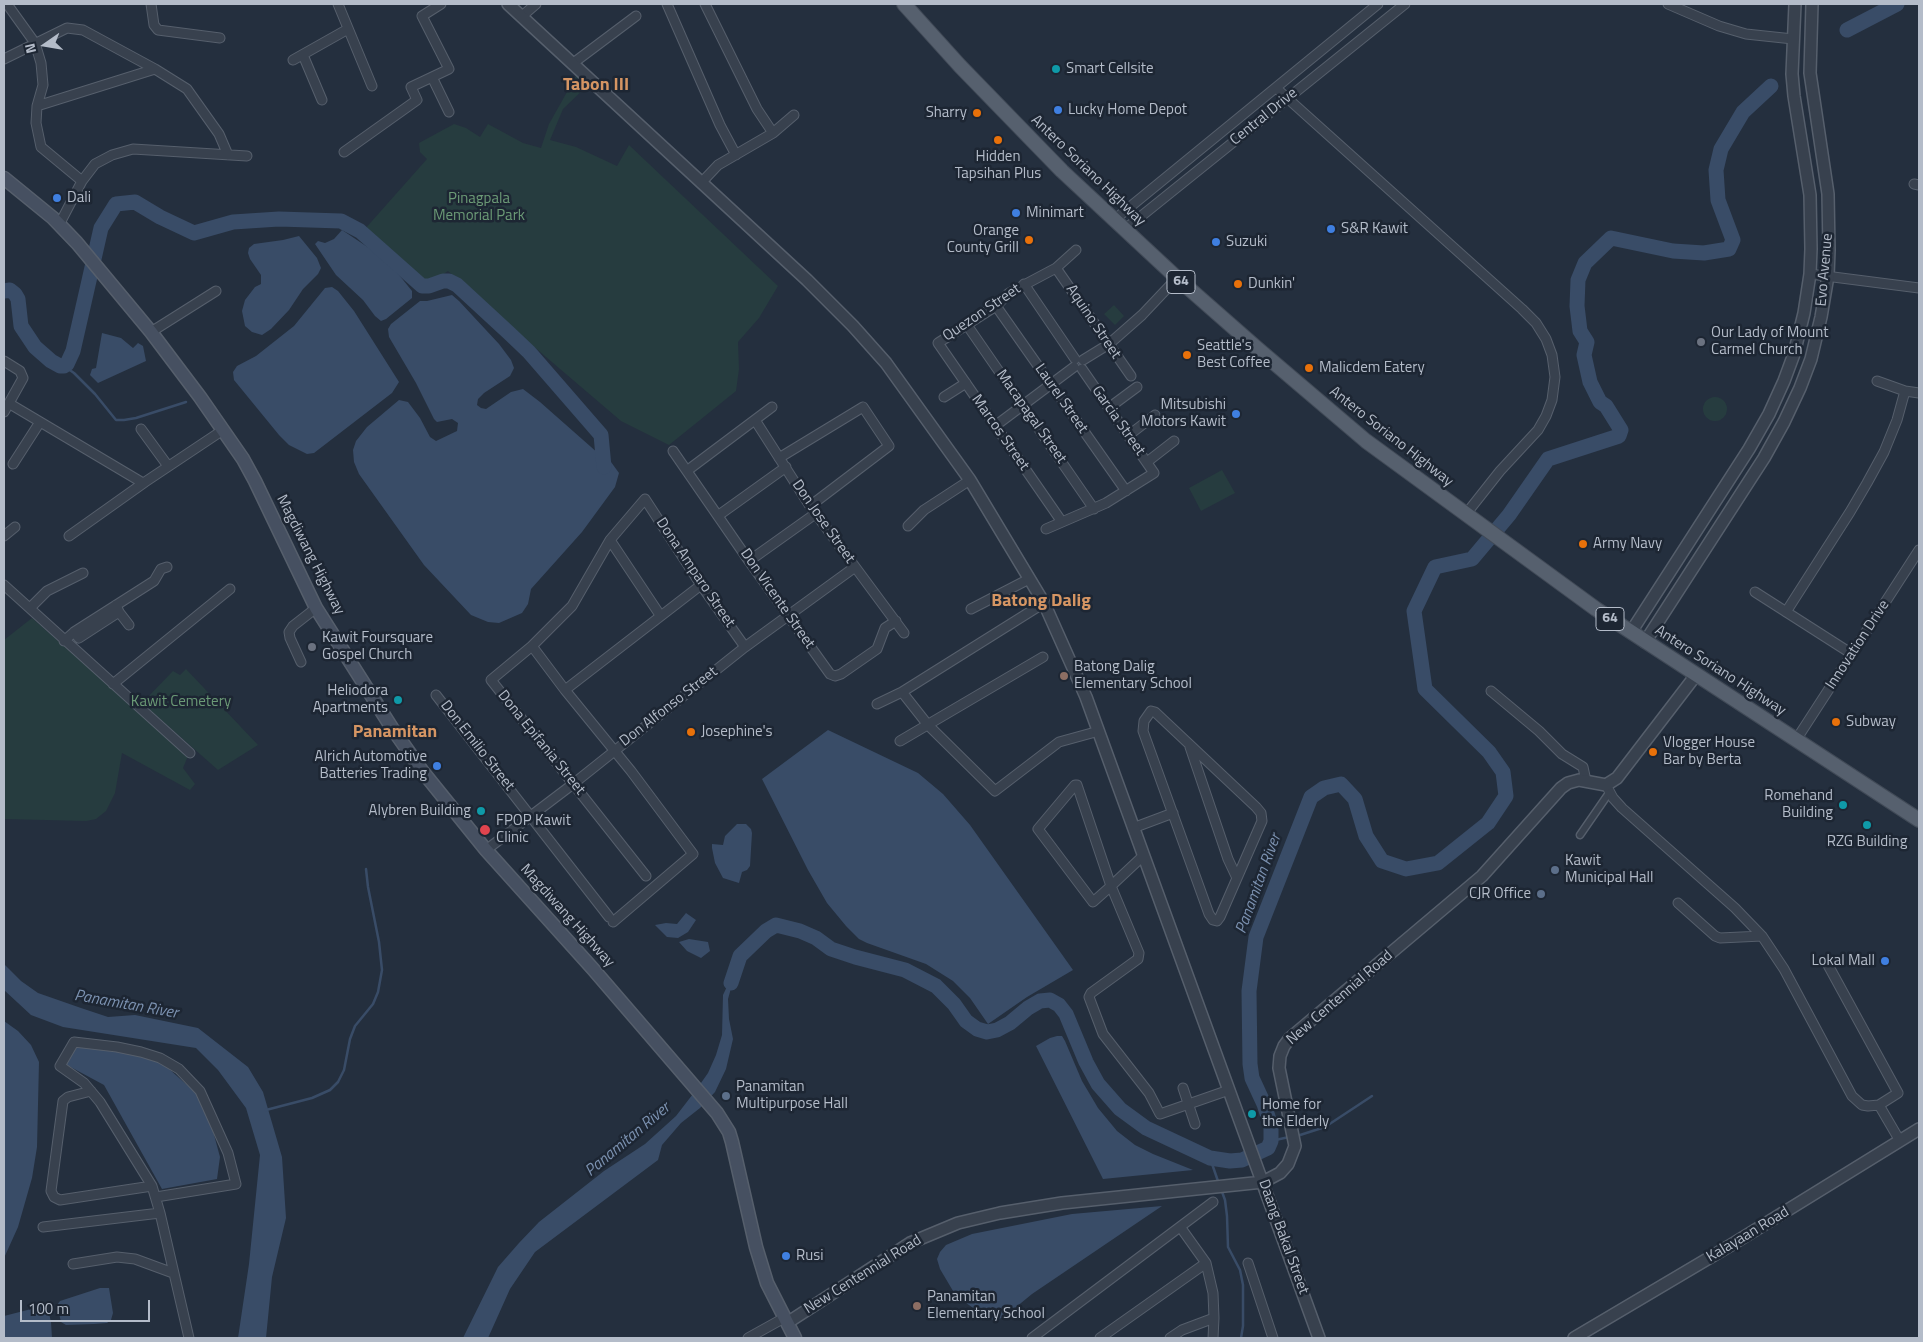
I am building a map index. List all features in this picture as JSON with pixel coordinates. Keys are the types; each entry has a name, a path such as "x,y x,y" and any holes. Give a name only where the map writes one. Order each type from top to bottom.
{"main road":[{"name":"Antero Soriano Highway","path":"904,4 983,90 1062,171 1119,225 1258,350 1366,441 1546,574 1630,632 1919,820"},
{"name":"Magdiwang Highway","path":"4,178 59,225 88,256 151,332 223,430 255,481 316,608 392,728 423,772 486,850 593,969 716,1113 731,1137 756,1247 768,1283 795,1338"}],"street":[{"path":"7,4 35,43 41,63 43,85 37,106 36,123 41,147 82,181"},
{"path":"151,4 154,25 158,30 220,38"},
{"path":"338,4 372,86"},
{"path":"344,152 417,100 411,88 449,68 422,16 441,4"},
{"name":"Daang Bakal Street","path":"508,4 807,280 853,326 886,363 970,480 1044,603 1073,666 1099,730 1319,1338"},
{"path":"521,17 536,4"},
{"path":"669,4 720,125 736,155"},
{"path":"705,4 757,109 774,133"},
{"name":"Central Drive","path":"1119,225 1276,88 1378,4"},
{"name":"Central Drive","path":"1119,225 1287,99 1404,4"},
{"path":"1668,4 1704,20 1737,31 1810,40"},
{"name":"Evo Avenue","path":"1630,632 1732,476 1769,414 1794,354 1804,314 1810,274 1810,195 1792,74 1795,4"},
{"name":"Evo Avenue","path":"1645,642 1747,485 1784,422 1800,388 1821,317 1828,276 1829,222 1828,194 1812,94 1810,40 1812,4"},
{"path":"572,64 636,16"},
{"path":"4,59 67,28 83,30 188,90 219,134 228,154"},
{"path":"293,60 348,30"},
{"path":"303,55 322,100"},
{"path":"37,106 154,69"},
{"path":"432,77 449,112"},
{"path":"1276,88 1522,309 1536,323 1546,339 1554,363 1555,376 1552,400 1546,416 1538,430 1496,476 1466,514"},
{"path":"1794,96 1812,94"},
{"path":"702,183 718,165 774,133 794,115"},
{"path":"59,225 82,181 95,164 112,155 133,149 247,156"},
{"path":"1810,195 1828,194"},
{"name":"Quezon Street","path":"938,343 996,306 1009,293 1056,268 1076,250"},
{"name":"Aquino Street","path":"1056,268 1130,376"},
{"path":"1810,274 1919,288"},
{"path":"995,426 1078,364 1109,344 1142,315 1177,278"},
{"name":"Garcia Street","path":"1024,284 1078,364 1129,434 1154,473 1126,491"},
{"path":"151,332 216,291"},
{"name":"Laurel Street","path":"996,306 1126,491"},
{"name":"Macapagal Street","path":"967,325 1094,509"},
{"name":"Marcos Street","path":"938,343 1062,522"},
{"path":"4,361 20,371 23,378 4,412"},
{"path":"1877,381 1905,391 1919,393"},
{"path":"944,397 966,383"},
{"path":"1110,407 1137,387"},
{"path":"1786,612 1850,512 1884,452 1897,420 1905,391"},
{"path":"10,404 143,483"},
{"path":"688,470 772,407"},
{"path":"779,458 863,407 889,446 810,506"},
{"path":"1769,414 1784,422"},
{"path":"1129,434 1155,415"},
{"name":"Don Jose Street","path":"755,420 815,514 904,633"},
{"path":"13,464 40,422"},
{"path":"141,429 168,466"},
{"path":"69,536 143,483 223,430"},
{"path":"1147,462 1174,441"},
{"name":"Don Vicente Street","path":"674,451 749,561 830,674 836,676 841,674 877,649 885,628 896,621"},
{"path":"719,515 786,467"},
{"path":"908,526 924,510 970,480"},
{"path":"1046,529 1094,509 1126,491"},
{"name":"Dona Epifania Street","path":"645,499 610,540 572,606 532,646 491,680 646,876"},
{"name":"Dona Amparo Street","path":"645,499 701,585 745,647"},
{"path":"749,561 815,514"},
{"path":"4,536 15,527"},
{"path":"610,540 660,615"},
{"name":"Innovation Drive","path":"1796,740 1919,550"},
{"path":"64,641 74,632 118,609 154,581 161,569 167,567"},
{"name":"Don Alfonso Street","path":"486,850 573,784 745,647 855,567"},
{"path":"30,608 47,591 83,573"},
{"path":"971,609 1029,579"},
{"path":"4,584 64,641 190,753"},
{"path":"565,690 701,585"},
{"path":"113,684 230,589"},
{"path":"1756,592 1852,654"},
{"path":"877,704 902,692 1044,603"},
{"path":"301,662 290,638 290,632 293,626 316,608"},
{"path":"118,609 129,625"},
{"name":"Don Emilio Street","path":"436,694 611,919 693,854 532,646"},
{"path":"900,741 1043,657"},
{"path":"1580,835 1608,789 1696,675"},
{"path":"1491,691 1539,731 1562,754 1583,767 1586,781"},
{"path":"902,692 928,725 995,791 1059,742 1099,730"},
{"path":"1148,712 1155,712 1189,745 1261,813 1262,821 1236,876 1220,917 1216,921 1213,920 1143,731 1144,721 1148,712"},
{"path":"1189,745 1228,859 1236,876"},
{"name":"New Centennial Road","path":"785,1321 910,1243 946,1226 1000,1212 1025,1208 1263,1182 1274,1177 1284,1169 1292,1158 1294,1136 1278,1068 1284,1046 1290,1038 1482,876 1561,788 1574,781 1586,781 1608,789"},
{"path":"1144,856 1111,886 1093,902 1038,829 1077,785 1111,886 1139,953 1138,959 1091,993 1089,997 1103,1034 1149,1093 1160,1114 1229,1090"},
{"path":"1608,789 1622,808 1735,908 1762,936 1784,969 1852,1096 1862,1104 1868,1106 1879,1105 1898,1093 1828,964"},
{"path":"1133,828 1173,813"},
{"path":"1678,903 1715,936 1720,938 1762,936"},
{"path":"156,1197 236,1184 228,1153 200,1091 179,1069 160,1058 117,1047 74,1042 60,1066 84,1083 100,1102 152,1186 160,1212 188,1338"},
{"path":"1183,1088 1196,1124"},
{"path":"91,1091 68,1097 63,1101 51,1191 54,1197 60,1200 152,1186"},
{"path":"1879,1105 1900,1141"},
{"name":"Kalayaan Road","path":"1574,1338 1691,1269 1919,1129"},
{"path":"1035,1337 1214,1202"},
{"path":"44,1227 160,1212"},
{"path":"1181,1228 1206,1263 1213,1293 1213,1338"},
{"path":"73,1264 117,1257 134,1258 173,1273"},
{"path":"1100,1338 1206,1263"},
{"path":"1248,1263 1273,1338"},
{"path":"1170,1338 1182,1330 1214,1318"},
{"path":"748,1338 785,1321"}],"green space":[{"name":"Pinagpala Memorial Park","path":"576,76 587,86 563,109 550,140 576,147 617,166 629,145 778,286 759,318 738,342 739,369 736,391 669,445 621,421 448,271 433,281 424,284 364,230 427,159 420,152 419,143 454,124 466,128 480,137 488,124 523,143 541,148 549,124"},
{"path":"1114,305 1124,316 1115,325 1104,314"},
{"path":"1715,397 1723,401 1727,409 1723,417 1715,421 1707,417 1703,409 1707,401"},
{"path":"1222,470 1235,493 1201,511 1189,488"},
{"path":"32,618 188,756 183,768 195,784 190,790 122,753 115,793 106,811 96,819 86,821 4,819 4,640"},
{"name":"Kawit Cemetery","path":"186,669 258,745 218,770 142,703 173,671 180,675"}],"water":[{"path":"342,230 387,260 412,291 412,298 386,319 381,321 375,316 363,300 336,275 315,244 318,241 325,243 334,239"},
{"path":"299,236 317,258 321,268 318,274 303,289 289,310 271,329 262,335 252,332 245,326 242,311 245,300 255,287 261,284 261,275 250,259 249,248 254,244"},
{"path":"332,287 338,291 354,311 399,382 392,393 314,453 307,454 289,445 279,435 234,380 233,372 237,366 256,356 294,326 325,288"},
{"path":"452,295 499,344 511,360 514,368 510,376 478,399 477,405 486,409 511,392 523,389 599,454 611,462 619,473 615,487 582,532 531,589 528,604 522,613 499,623 488,622 471,615 424,565 359,474 354,462 353,450 356,441 367,427 399,400 408,402 420,418 430,437 436,441 457,431 458,423 452,419 437,422 434,419 416,383 389,337 388,329 391,324 420,301"},
{"path":"102,333 121,338 133,348 138,343 143,346 146,361 98,383 90,375 92,369 96,368"},
{"path":"828,730 918,773 943,794 970,825 1073,970 1027,997 988,1024 970,998 953,981 926,964 859,939 827,903 808,870 762,779"},
{"path":"737,824 746,824 752,833 750,866 742,872 739,883 723,878 715,863 712,848 712,844 723,845 725,836"},
{"path":"686,913 696,920 688,932 678,938 667,937 655,925 677,924"},
{"path":"689,939 708,942 710,951 701,958 687,951 679,942"},
{"path":"738,963 728,999 733,1039 726,1069 715,1092 700,1108 681,1123 662,1145 658,1160 535,1252 510,1289 488,1338 463,1338 498,1267 519,1243 539,1222 604,1171 645,1144 676,1116 696,1090 708,1073 716,1055 722,1035 723,995"},
{"path":"4,964 21,981 38,993 108,1017 135,1015 198,1028 248,1067 263,1092 282,1157 286,1218 272,1277 266,1338 238,1338 249,1264 260,1155 246,1108 218,1070 196,1048 63,1027 31,1015 4,990"},
{"path":"4,1021 18,1031 31,1045 39,1062 37,1147 32,1178 18,1227 4,1258"},
{"path":"1057,1036 1062,1036 1082,1081 1098,1108 1117,1131 1135,1145 1193,1170 1103,1179 1036,1046"},
{"path":"75,1043 159,1060 196,1093 213,1131 220,1157 217,1179 162,1189 104,1085 65,1064"},
{"path":"1162,1206 1032,1294 1004,1317 996,1320 989,1319 956,1296 940,1269 937,1259 946,1245 972,1234 1072,1214"},
{"path":"100,1288 109,1288 113,1313 111,1320 107,1323 94,1324 66,1325 61,1322 57,1305 60,1301"},
{"path":"43,1306 48,1309 52,1338 4,1338 4,1316"}],"waterway":[{"name":"Panamitan River","path":"1847,30 1897,4"},
{"name":"Panamitan River","path":"731,983 740,956 766,931 776,925 800,931 816,938 831,949 905,970 936,986 954,1004 966,1021 977,1029 987,1032 997,1030 1010,1023 1040,1001 1050,1000 1059,1005 1066,1014 1086,1062 1098,1084 1120,1109 1146,1128 1210,1158 1230,1161 1242,1160 1268,1148 1271,1141 1271,1126 1264,1104 1252,1078 1250,1064 1249,991 1256,937 1311,797 1324,788 1341,784 1355,799 1366,836 1382,861 1406,869 1438,863 1488,823 1506,796 1503,772 1489,752 1425,689 1414,611 1435,567 1472,559 1509,515 1548,459 1619,436 1621,430 1606,406 1600,402 1590,382 1584,355 1587,342 1580,331 1577,306 1578,280 1585,263 1611,238 1673,251 1704,253 1729,249 1733,240 1718,200 1716,170 1721,149 1743,112 1771,86"},
{"path":"4,291 10,290 18,299 21,326 35,347 51,361 64,366 67,364 73,351 101,228 116,204 135,202 160,217 194,233 233,222 279,219 341,221 360,231 422,286 429,286 443,281 449,281 457,285 509,333 529,352 601,435 604,467"},
{"path":"64,366 74,373 95,394 116,420 136,418 186,402"},
{"path":"266,1110 312,1098 330,1090 338,1082 344,1070 350,1039 355,1026 373,1004 378,992 382,970 366,869"},
{"path":"1297,1136 1325,1127 1372,1096"},
{"path":"1271,1141 1289,1137"},
{"path":"1210,1158 1219,1184"},
{"path":"1221,1189 1225,1200 1227,1216 1228,1247 1240,1270 1243,1285 1243,1326 1241,1338"}],"place":[{"name":"Smart Cellsite","path":"1056,69"},
{"name":"Lucky Home Depot","path":"1058,110"},
{"name":"Sharry","path":"977,113"},
{"name":"Hidden Tapsihan Plus","path":"998,140"},
{"name":"Dali","path":"57,198"},
{"name":"Minimart","path":"1016,213"},
{"name":"S&R Kawit","path":"1331,229"},
{"name":"Orange County Grill","path":"1029,240"},
{"name":"Suzuki","path":"1216,242"},
{"name":"Dunkin'","path":"1238,284"},
{"name":"Our Lady of Mount Carmel Church","path":"1701,342"},
{"name":"Seattle's Best Coffee","path":"1187,355"},
{"name":"Malicdem Eatery","path":"1309,368"},
{"name":"Mitsubishi Motors Kawit","path":"1236,414"},
{"name":"Army Navy","path":"1583,544"},
{"name":"Kawit Foursquare Gospel Church","path":"312,647"},
{"name":"Batong Dalig Elementary School","path":"1064,676"},
{"name":"Heliodora Apartments","path":"398,700"},
{"name":"Subway","path":"1836,722"},
{"name":"Josephine's","path":"691,732"},
{"name":"Vlogger House Bar by Berta","path":"1653,752"},
{"name":"Alrich Automotive Batteries Trading","path":"437,766"},
{"name":"Romehand Building","path":"1843,805"},
{"name":"Alybren Building","path":"481,811"},
{"name":"RZG Building","path":"1867,825"},
{"name":"FPOP Kawit Clinic","path":"485,830"},
{"name":"Kawit Municipal Hall","path":"1555,870"},
{"name":"CJR Office","path":"1541,894"},
{"name":"Lokal Mall","path":"1885,961"},
{"name":"Panamitan Multipurpose Hall","path":"726,1096"},
{"name":"Home for the Elderly","path":"1252,1114"},
{"name":"Rusi","path":"786,1256"},
{"name":"Panamitan Elementary School","path":"917,1306"}],"district":[{"name":"Tabon III","path":"596,86"},
{"name":"Batong Dalig","path":"1041,602"},
{"name":"Panamitan","path":"395,733"}]}
